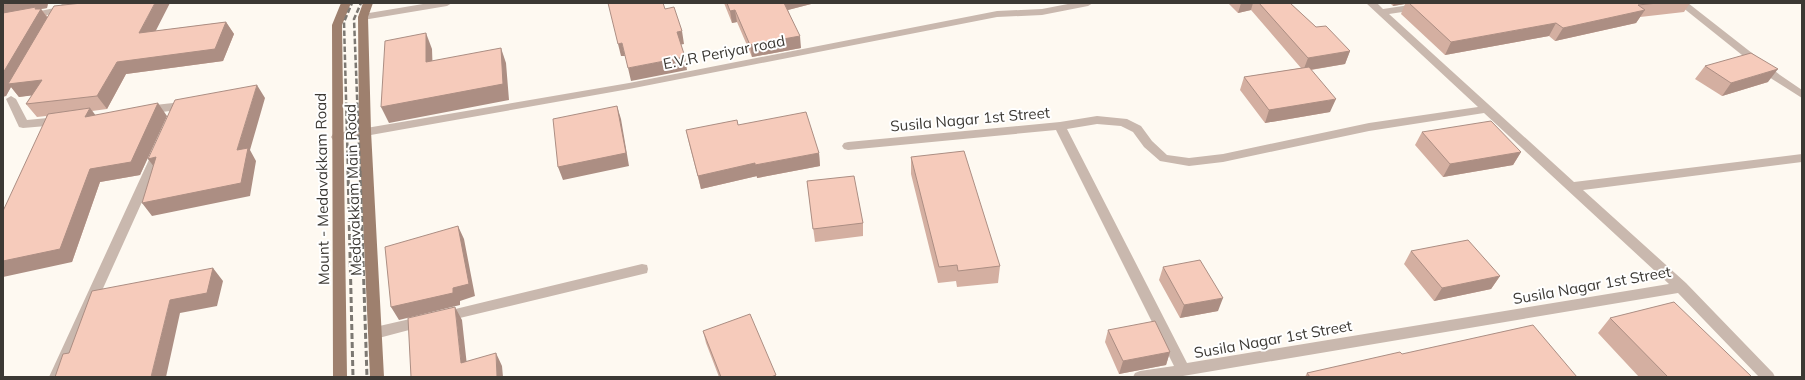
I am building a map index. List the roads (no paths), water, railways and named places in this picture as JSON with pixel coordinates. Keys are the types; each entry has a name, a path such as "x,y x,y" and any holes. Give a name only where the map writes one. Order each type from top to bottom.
{"main road":[{"name":"Mount - Medavakkam Road","path":"340,377 337,25 346,3"},
{"name":"Medavakkam Main Road","path":"368,3 363,17 365,131 377,377"}],"street":[{"path":"363,17 447,3"},
{"name":"E.V.R Periyar road","path":"337,137 629,86 997,14 1042,12 1088,3"},
{"path":"1370,3 1488,109 1681,287 1768,377"},
{"path":"1381,12 1443,3"},
{"path":"1682,3 1776,77 1802,95"},
{"path":"55,22 66,6"},
{"path":"3,22 66,6"},
{"path":"9,98 23,124 67,120"},
{"path":"56,377 177,112 173,107 135,112"},
{"path":"1060,126 1097,120 1123,122 1137,129 1148,144 1164,158 1189,162 1223,158 1369,128 1488,109"},
{"name":"Susila Nagar 1st Street","path":"848,146 1060,126 1183,370 1681,287"},
{"path":"1572,187 1802,158"},
{"path":"375,333 642,269"},
{"path":"1140,377 1183,370"}],"railway":[{"path":"348,172 344,22 352,3"},
{"path":"360,172 354,19 361,3"},
{"path":"348,171 353,377"},
{"path":"360,171 367,377"}]}
